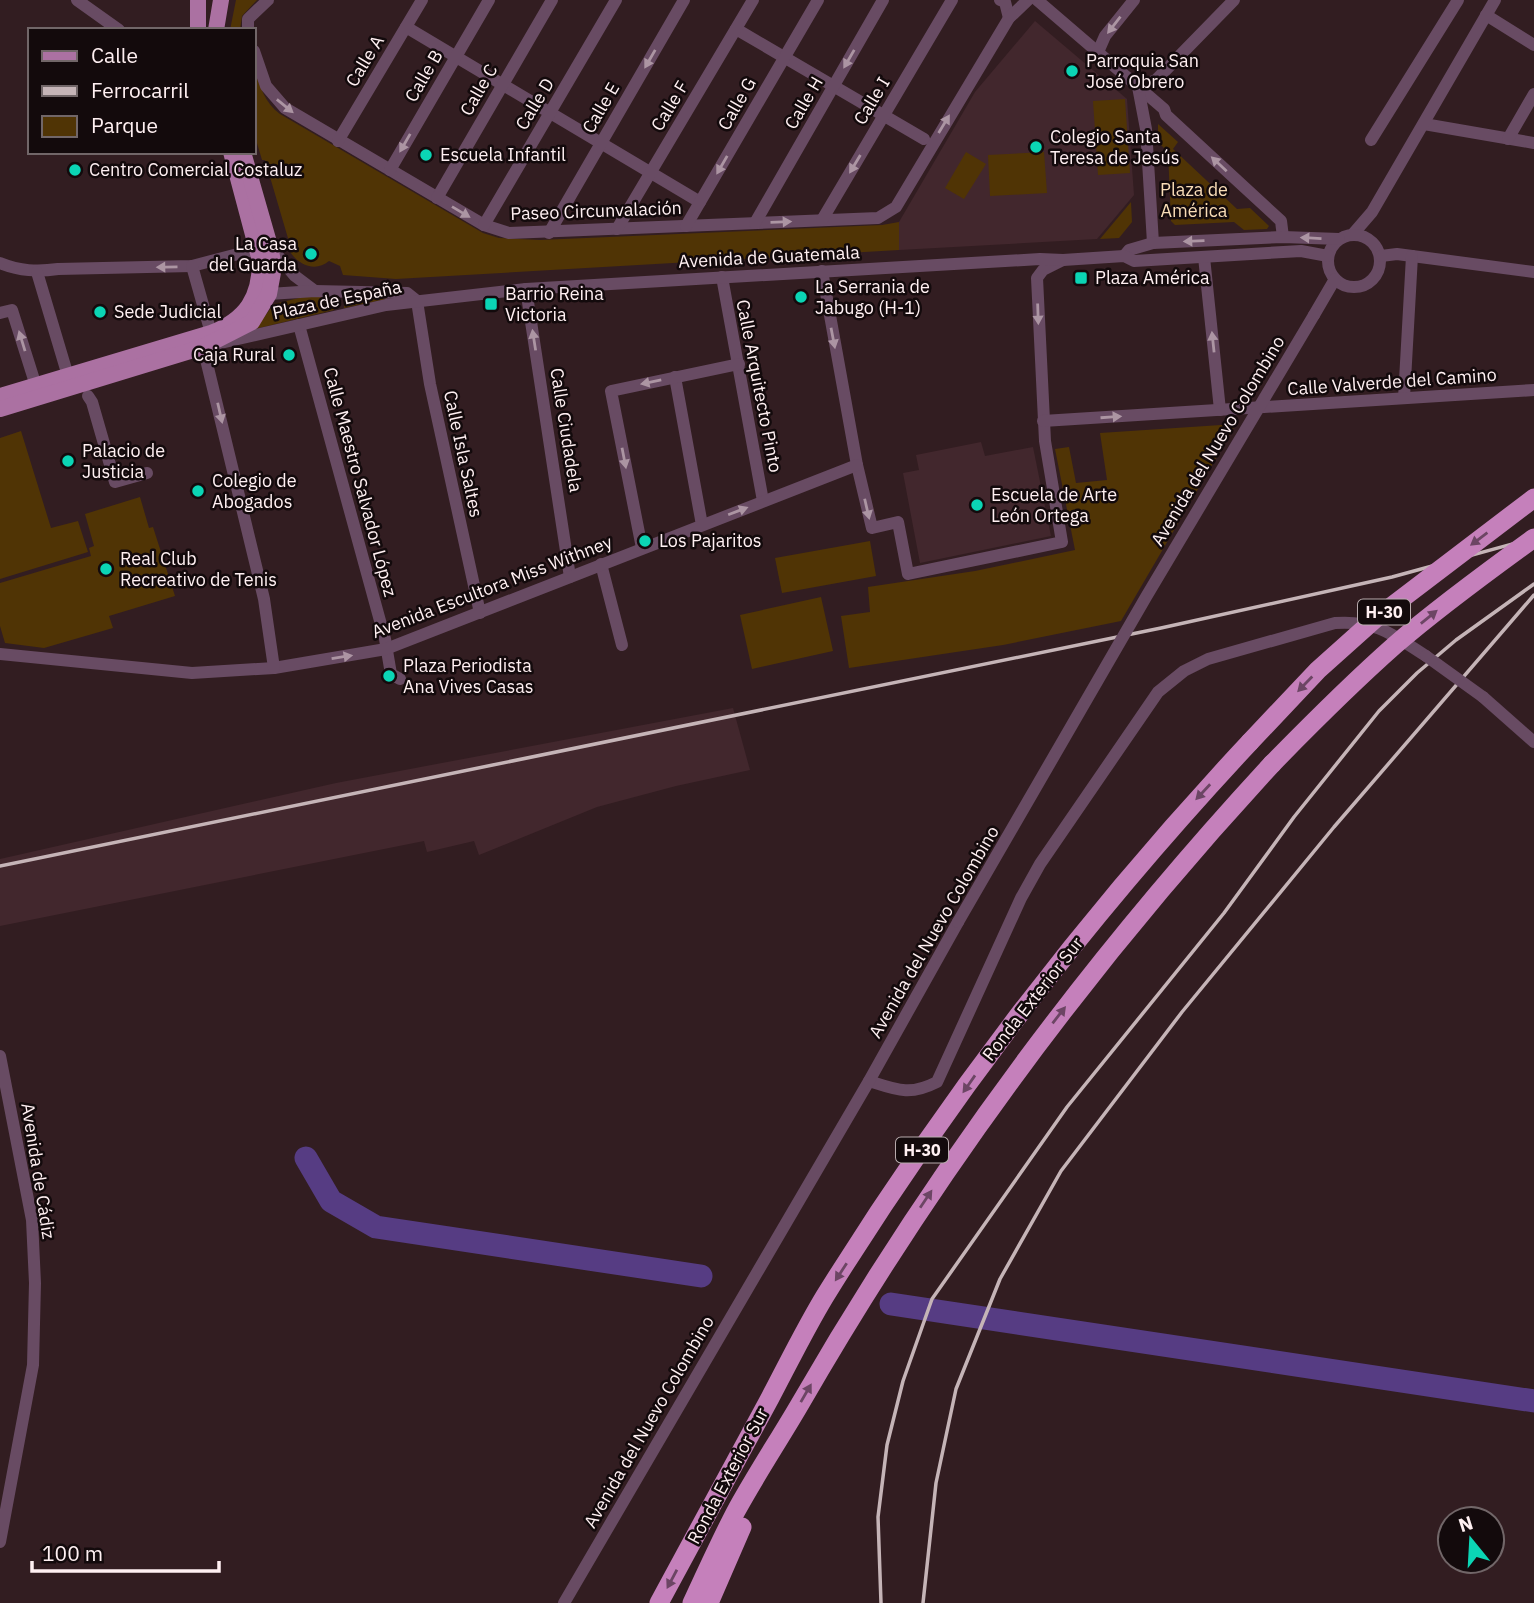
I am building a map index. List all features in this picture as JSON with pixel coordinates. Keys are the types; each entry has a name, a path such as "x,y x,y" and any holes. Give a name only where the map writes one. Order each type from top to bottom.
{"highway":[{"name":"Ronda Exterior Sur","path":"659,1603 824,1298 904,1175 988,1057 1096,917 1176,821 1318,670 1376,619 1534,498"},
{"name":"Ronda Exterior Sur","path":"692,1603 736,1512 850,1316 913,1219 1018,1068 1174,873 1332,702 1396,644 1534,538"},
{"path":"709,1603 785,1430"}],"main road":[{"path":"196,28 198,0"},
{"path":"216,28 219,6"},
{"path":"232,154 264,247"},
{"path":"0,409 207,340 249,308 263,291 260,275 264,247 243,154"},
{"path":"0,396 207,340"}],"street":[{"path":"77,0 116,28"},
{"path":"248,28 248,19 268,0"},
{"name":"Calle A","path":"338,141 422,0"},
{"name":"Calle B","path":"390,170 489,0"},
{"name":"Calle C","path":"437,198 552,0"},
{"name":"Calle D","path":"484,225 617,0"},
{"name":"Calle E","path":"549,233 684,0"},
{"name":"Calle F","path":"617,229 752,0"},
{"name":"Calle G","path":"686,226 818,0"},
{"name":"Calle H","path":"755,223 883,0"},
{"name":"Calle I","path":"822,220 952,0"},
{"path":"1009,18 1028,0"},
{"path":"1037,0 1164,110 1166,115 1281,221 1283,237"},
{"path":"1098,52 1105,36 1134,0"},
{"path":"1138,87 1156,80 1234,0"},
{"path":"1371,140 1458,0"},
{"path":"1353,234 1370,239 1381,256 1378,272 1366,284 1349,286 1335,279 1330,270 1328,256 1332,246 1339,239 1353,234 1371,212 1495,0"},
{"path":"1005,1 1009,18"},
{"path":"197,28 219,6"},
{"path":"1486,15 1534,45"},
{"name":"Paseo Circunvalación","path":"256,57 266,86 285,108 484,225 509,233 878,218 896,208 1009,18"},
{"path":"406,27 700,202"},
{"path":"736,29 924,139"},
{"path":"1138,87 1146,129 1153,243"},
{"path":"1508,138 1534,94"},
{"path":"1146,129 1151,118 1166,115"},
{"path":"1424,124 1534,143"},
{"path":"1370,239 1371,212"},
{"name":"Avenida de Guatemala","path":"1124,256 1129,250 1153,243 1283,237 1339,239"},
{"name":"Avenida de Guatemala","path":"1248,254 1261,244 1272,244 1283,237"},
{"name":"Avenida de Guatemala","path":"1153,243 1185,258"},
{"path":"0,263 15,269 37,272 77,268 192,267 264,247"},
{"name":"Plaza de España","path":"264,247 288,270 315,290"},
{"name":"Avenida de Guatemala","path":"417,301 526,289 1040,259 1124,256 1134,261 1301,251 1328,256"},
{"path":"1381,256 1397,254 1534,272"},
{"path":"1404,398 1412,256"},
{"path":"1204,257 1220,410"},
{"path":"822,271 857,464 872,528 898,522 908,574 1062,542 1043,421 1037,278 1043,271 1063,260"},
{"path":"192,267 264,599 274,668"},
{"path":"37,272 68,376"},
{"name":"Calle Arquitecto Pinto","path":"722,277 763,501"},
{"name":"Avenida del Nuevo Colombino","path":"564,1603 869,1081 1146,597 1335,279"},
{"name":"Calle Ciudadela","path":"526,289 570,577"},
{"name":"Plaza de España","path":"263,291 407,293 417,301"},
{"name":"Plaza de España","path":"207,340 417,301"},
{"name":"Calle Isla Saltes","path":"417,301 430,384 480,613"},
{"path":"0,313 12,310 36,386"},
{"name":"Calle Maestro Salvador López","path":"299,325 386,649"},
{"path":"642,548 611,391 739,363"},
{"path":"675,377 702,525"},
{"name":"Calle Valverde del Camino","path":"1043,421 1534,390"},
{"path":"88,396 115,481 147,472"},
{"name":"Avenida Escultora Miss Withney","path":"0,654 192,673 274,668 386,649 857,464"},
{"path":"601,564 622,645"},
{"path":"869,1081 893,1089 919,1091 937,1082 1021,898 1040,864 1158,692 1184,671 1208,659 1335,623 1356,621 1381,628 1426,656 1483,697 1534,742"},
{"path":"386,649 391,674 400,680"},
{"name":"Avenida de Cádiz","path":"0,1056 32,1220 35,1283 33,1364 0,1542"}],"shaded area":[{"name":"Colegio Santa Teresa de Jesús","path":"1035,21 1127,99 1134,195 1097,239 899,250 899,222 975,92"},
{"name":"Escuela de Arte León Ortega","path":"981,442 985,456 1033,447 1051,536 920,563 903,473 919,470 916,455"},
{"path":"733,708 750,770 597,807 479,855 474,841 427,852 424,841 0,926 0,859 336,783"}],"green space":[{"path":"236,0 257,0 242,16 240,28 230,28"},
{"path":"256,75 267,100 280,114 483,233 499,238 540,240 882,225 899,222 899,250 396,279 343,275 340,266 329,261 317,267 305,265 290,252 265,160 262,160 256,140"},
{"path":"1125,99 1130,173 1098,175 1093,101"},
{"name":"Plaza de América","path":"1158,124 1178,142 1173,149 1237,209 1250,208 1269,226 1267,229 1244,230 1234,222 1175,225 1171,221 1168,152 1158,142"},
{"path":"966,152 986,164 964,199 945,188"},
{"path":"1044,152 1047,193 990,196 988,155"},
{"path":"1131,202 1132,222 1119,238 1100,239"},
{"path":"303,297 334,297 334,310 255,329 274,304"},
{"path":"344,297 386,297 387,299 344,308"},
{"path":"1236,424 1121,621 1003,645 849,668 841,616 870,612 868,587 975,571 1075,550 1055,449 1069,447 1076,483 1107,480 1100,433"},
{"path":"21,431 51,528 78,521 88,552 0,579 0,438"},
{"name":"Real Club Recreativo de Tenis","path":"140,497 149,528 153,527 175,596 109,616 113,628 44,648 5,643 0,626 0,583 91,556 89,548 94,546 85,514"},
{"path":"870,541 876,576 782,593 775,558"},
{"path":"821,597 833,651 752,669 740,615"}],"waterway":[{"path":"306,1158 331,1201 376,1227 701,1276"},
{"path":"891,1304 1534,1401"}],"railway":[{"path":"0,866 1161,628 1392,577 1534,538"},
{"path":"881,1603 878,1517 887,1445 903,1381 932,1299 1067,1107 1224,913 1294,817 1379,711 1417,673 1456,640 1534,584"},
{"path":"923,1603 936,1483 956,1389 1000,1279 1061,1171 1182,1012 1334,827 1534,595"}],"place":[{"name":"Parroquia San José Obrero","path":"1072,71"},
{"name":"Colegio Santa Teresa de Jesús","path":"1036,147"},
{"name":"Escuela Infantil","path":"426,155"},
{"name":"Centro Comercial Costaluz","path":"75,170"},
{"name":"La Casa del Guarda","path":"311,254"},
{"name":"Plaza América","path":"1081,278"},
{"name":"La Serrania de Jabugo (H-1)","path":"801,297"},
{"name":"Barrio Reina Victoria","path":"491,304"},
{"name":"Sede Judicial","path":"100,312"},
{"name":"Caja Rural","path":"289,355"},
{"name":"Palacio de Justicia","path":"68,461"},
{"name":"Colegio de Abogados","path":"198,491"},
{"name":"Escuela de Arte León Ortega","path":"977,505"},
{"name":"Los Pajaritos","path":"645,541"},
{"name":"Real Club Recreativo de Tenis","path":"106,569"},
{"name":"Plaza Periodista Ana Vives Casas","path":"389,676"}]}
